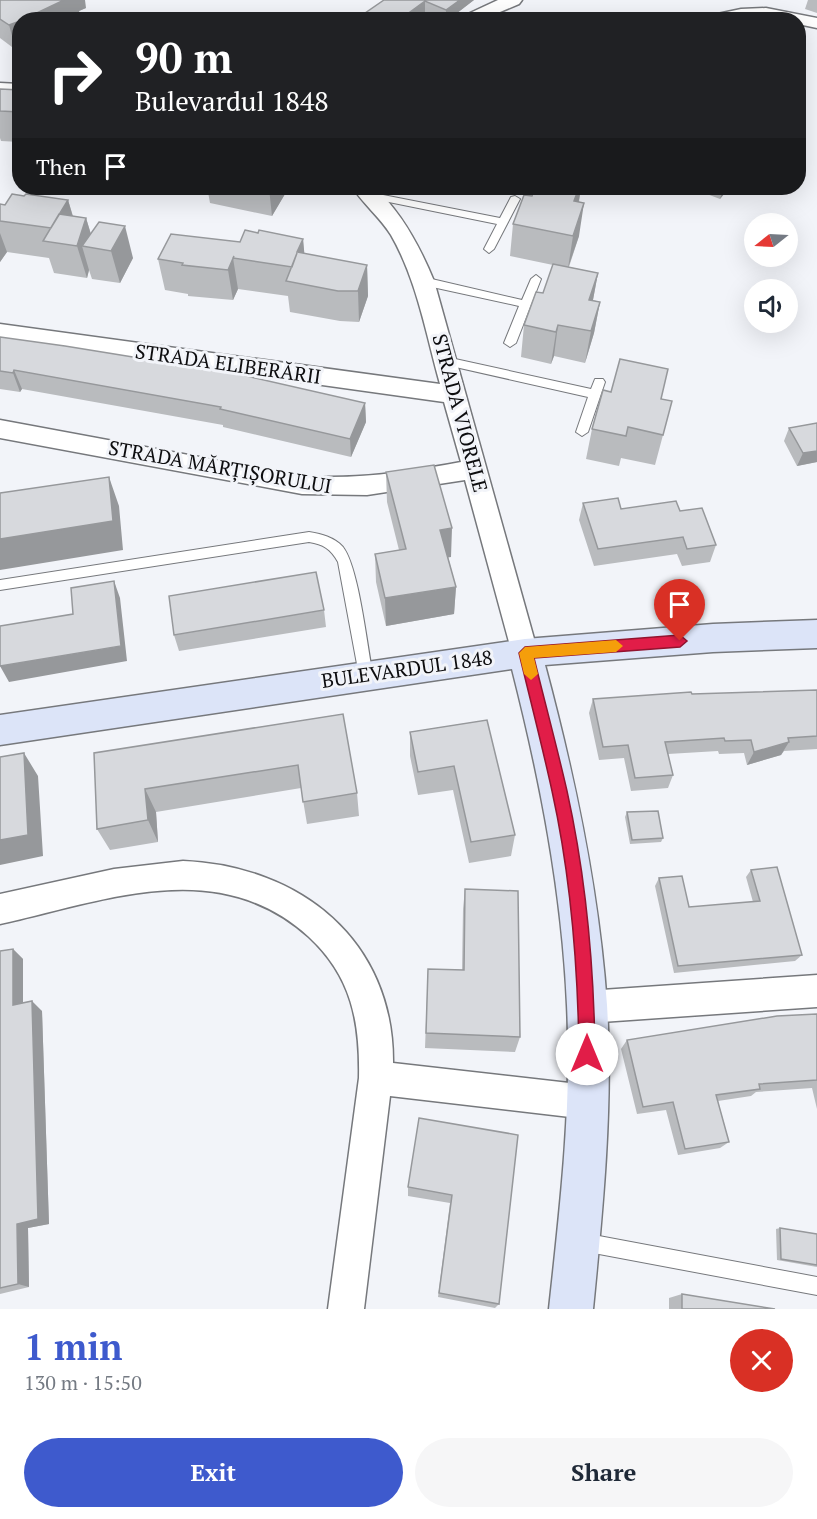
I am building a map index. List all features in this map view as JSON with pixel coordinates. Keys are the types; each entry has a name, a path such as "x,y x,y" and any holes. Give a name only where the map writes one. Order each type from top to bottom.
{"street":[{"path":"479,12 498,2"},
{"path":"751,12 768,12"},
{"name":"STRADA VIORELE","path":"370,195 406,242 423,281 525,653"},
{"name":"STRADA ELIBERĂRII","path":"0,332 456,395"},
{"name":"STRADA MĂRȚIȘORULUI","path":"0,429 331,488 369,487 475,469"},
{"name":"BULEVARDUL 1848","path":"0,730 525,653 713,638 817,634"},
{"path":"525,653 560,792 580,926 587,1007 587,1102 571,1309"},
{"path":"0,909 151,878 216,875 269,890 288,898 321,926 338,945 354,969 368,999 374,1021 376,1078 346,1309"},
{"path":"587,1007 817,991"},
{"path":"376,1078 587,1102"}],"lane":[{"path":"382,195 503,222"},
{"path":"489,249 515,199"},
{"path":"510,343 536,279"},
{"path":"423,281 525,304"},
{"path":"446,361 597,388 582,432"},
{"path":"0,585 309,537 325,539 341,553 347,569 366,675"},
{"path":"578,1241 817,1286"}],"building":[{"path":"0,0 64,0 39,12 12,12 12,24 9,25 0,19"},
{"path":"384,0 460,0 446,10 425,1 410,12 367,12"},
{"path":"0,89 12,90 12,112 0,111"},
{"path":"12,194 68,200 51,228 0,221 0,204 5,205"},
{"path":"524,195 576,195 574,201 584,203 573,236 513,224"},
{"path":"59,214 86,218 77,246 43,241"},
{"path":"99,222 125,226 111,251 82,246"},
{"path":"245,230 258,233 259,230 303,239 297,252 367,265 358,291 338,291 286,281 292,267 233,258 228,270 182,265 183,263 158,259 171,234 240,242"},
{"path":"553,264 598,273 589,300 600,302 591,331 558,325 556,332 524,325 536,292 543,293"},
{"path":"0,337 238,374 365,403 350,439 220,409 221,407 14,370 13,373 0,371"},
{"path":"620,359 668,369 661,399 672,401 663,435 628,427 626,436 592,429 603,390 611,392"},
{"path":"817,423 817,451 803,453 789,428"},
{"path":"434,465 452,528 440,530 456,587 385,598 375,554 406,549 386,472"},
{"path":"109,477 113,521 0,539 0,493"},
{"path":"618,498 621,509 676,501 680,511 702,508 716,545 687,549 683,537 598,549 583,503"},
{"path":"316,572 324,610 174,635 169,596"},
{"path":"114,581 121,646 0,666 0,626 73,614 71,588"},
{"path":"817,690 817,736 788,738 789,742 754,752 751,740 725,741 724,738 665,742 673,775 635,778 628,745 603,747 593,699 691,692 692,694"},
{"path":"343,714 357,793 303,802 298,765 145,789 148,820 97,829 94,753"},
{"path":"487,720 515,835 471,842 454,766 418,772 410,732"},
{"path":"24,753 28,835 0,840 0,757"},
{"path":"658,811 663,838 632,840 627,812"},
{"path":"777,867 802,955 678,966 659,878 682,876 689,907 760,901 751,870"},
{"path":"465,889 518,891 520,1037 426,1033 428,969 464,970"},
{"path":"13,949 13,1005 32,1001 38,1219 17,1224 18,1284 0,1288 0,951"},
{"path":"817,1014 817,1080 759,1084 760,1089 716,1095 729,1142 685,1149 673,1102 643,1107 627,1040 777,1016"},
{"path":"419,1118 518,1135 499,1304 439,1293 452,1195 408,1187"},
{"path":"780,1228 817,1234 817,1265 781,1259"},
{"path":"682,1294 775,1309 682,1309"}],"slow traffic":[{"path":"531,674 525,653 616,646"}],"route":[{"path":"587,1054 587,1007 580,926 570,854 560,792 525,653 680,641"}]}
